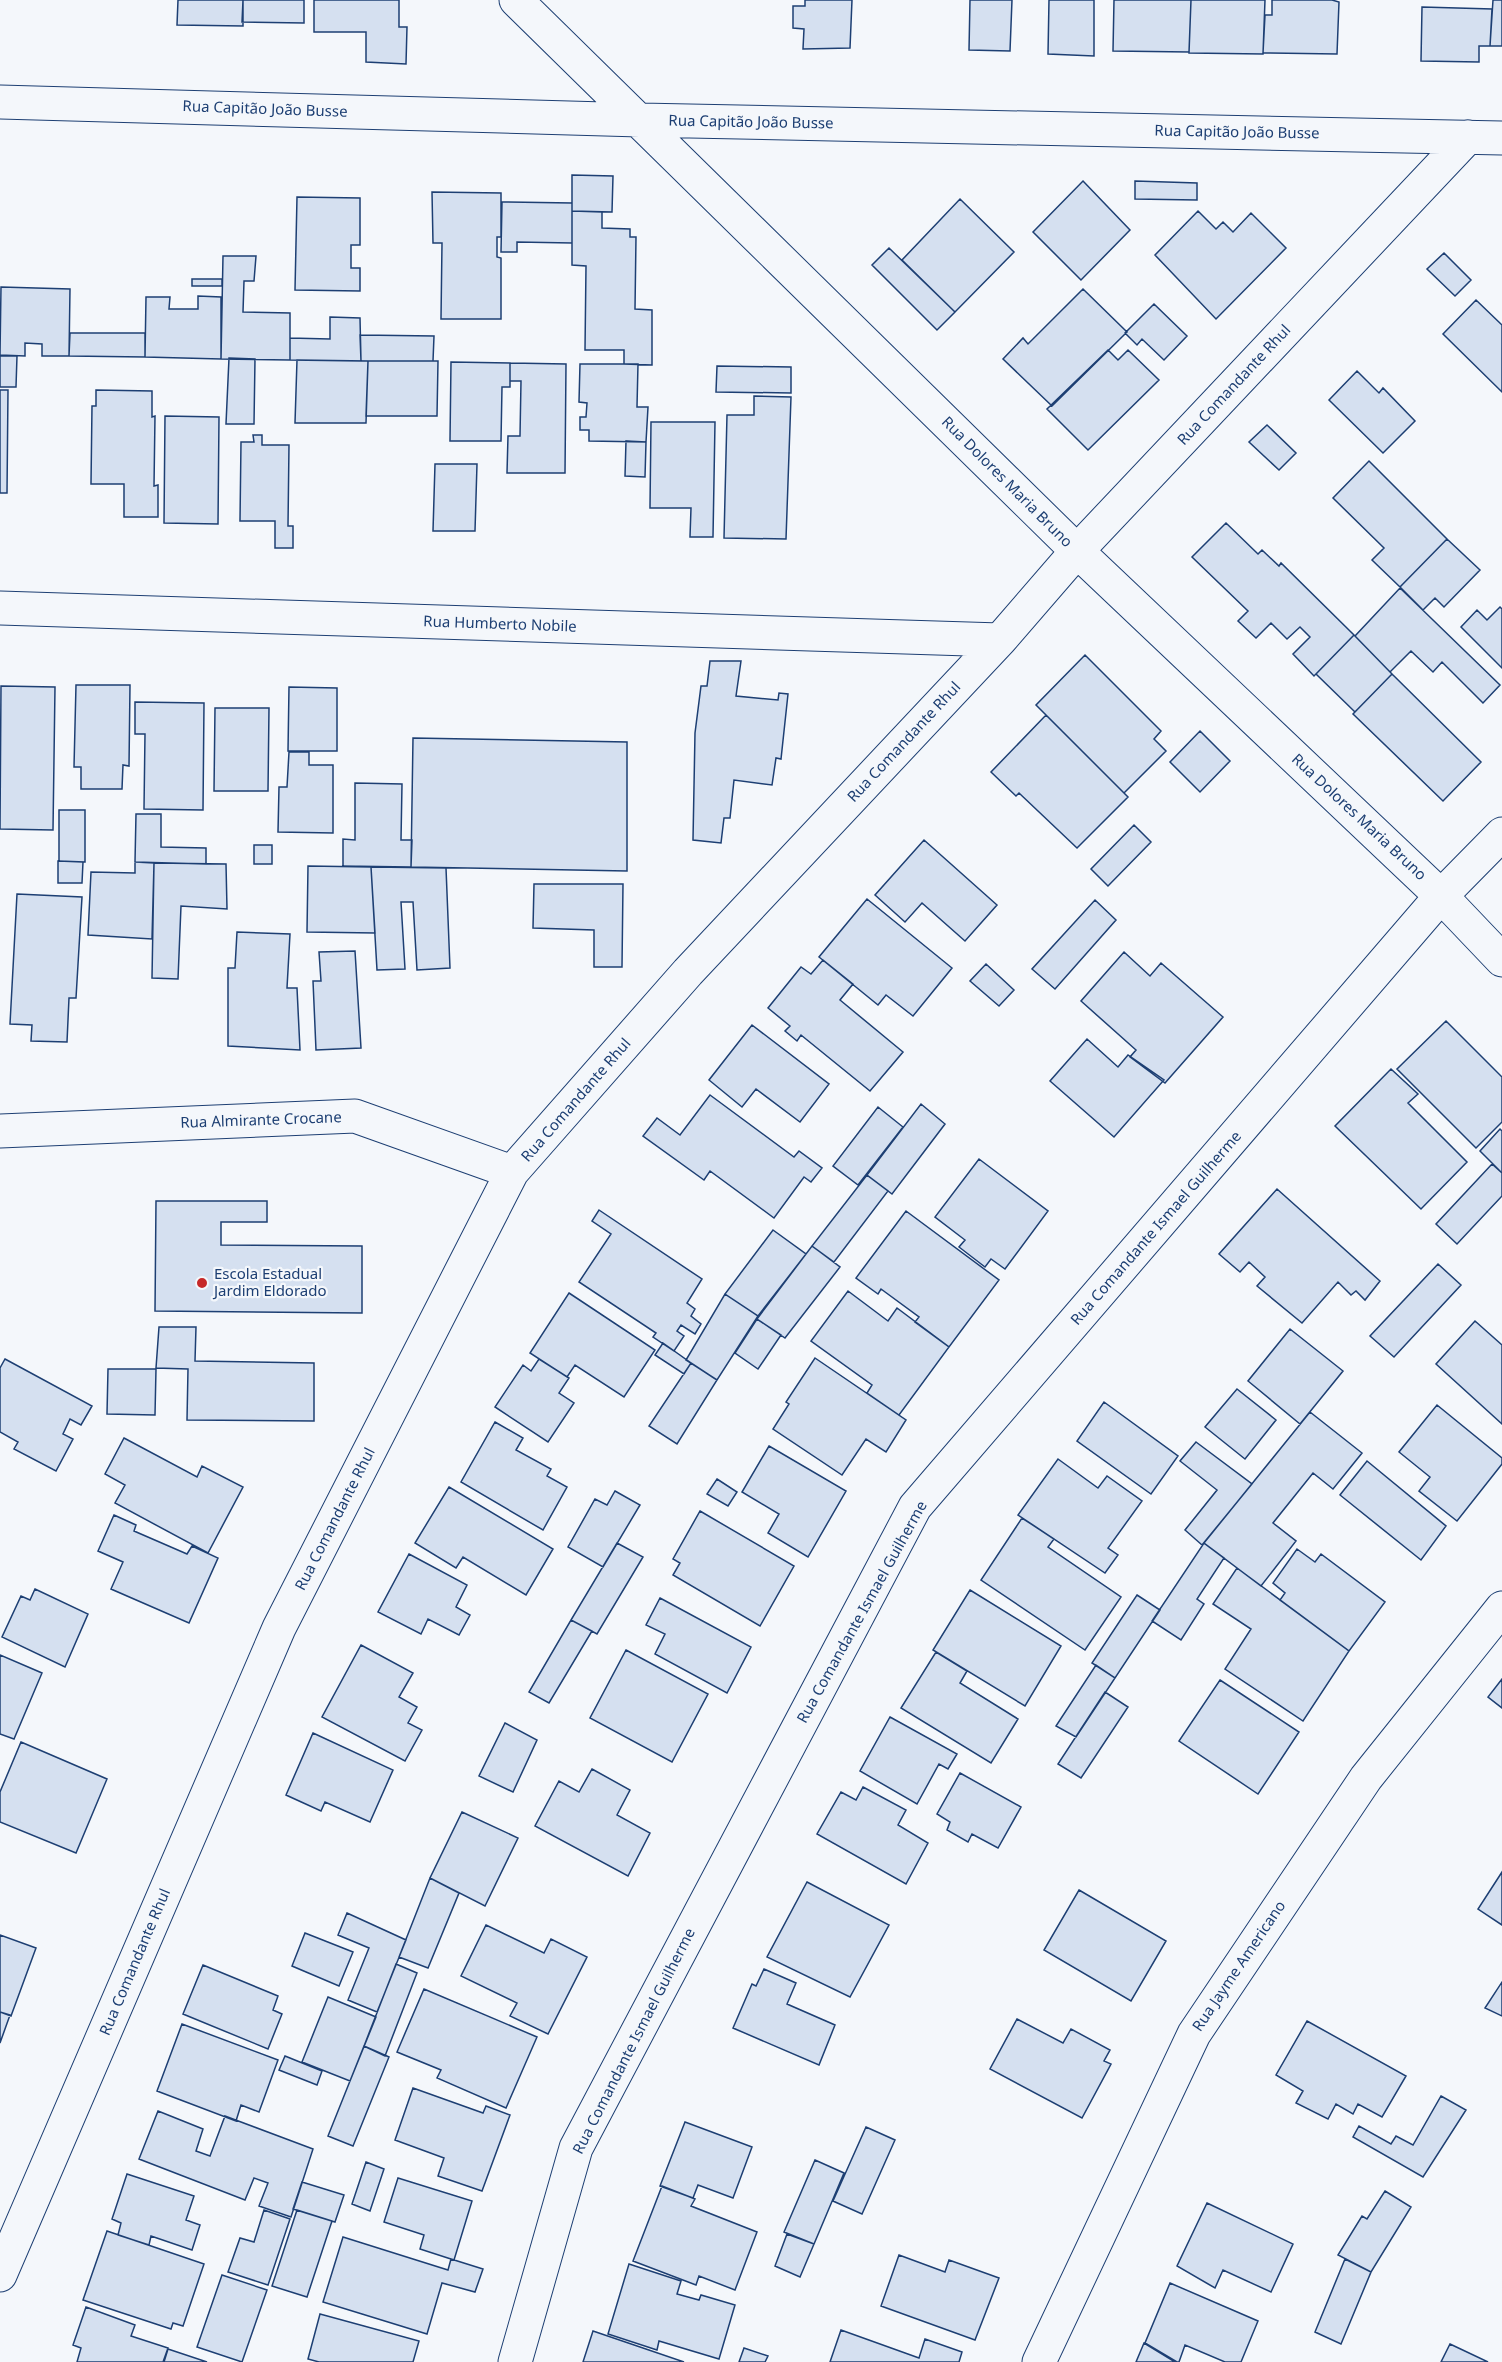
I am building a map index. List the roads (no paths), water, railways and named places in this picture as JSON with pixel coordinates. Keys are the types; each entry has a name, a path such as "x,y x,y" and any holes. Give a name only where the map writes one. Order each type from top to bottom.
{"street":[{"name":"Rua Dolores Maria Bruno","path":"516,0 1077,550 1441,896 1502,960"},
{"name":"Rua Capitão João Busse","path":"0,102 640,120 1502,138"},
{"name":"Rua Comandante Rhul","path":"0,2275 279,1628 512,1172 688,972 999,640 1077,550 1468,137"},
{"name":"Rua Humberto Nobile","path":"0,609 999,640"},
{"name":"Rua Comandante Ismael Guilherme","path":"515,2362 576,2148 915,1507 1441,896 1502,834"},
{"name":"Rua Almirante Crocane","path":"0,1131 355,1116 512,1172"},
{"name":"Rua Jayme Americano","path":"1039,2362 1194,2034 1365,1778 1502,1608"}],"place":[{"name":"Escola Estadual Jardim Eldorado","path":"202,1283"}]}
